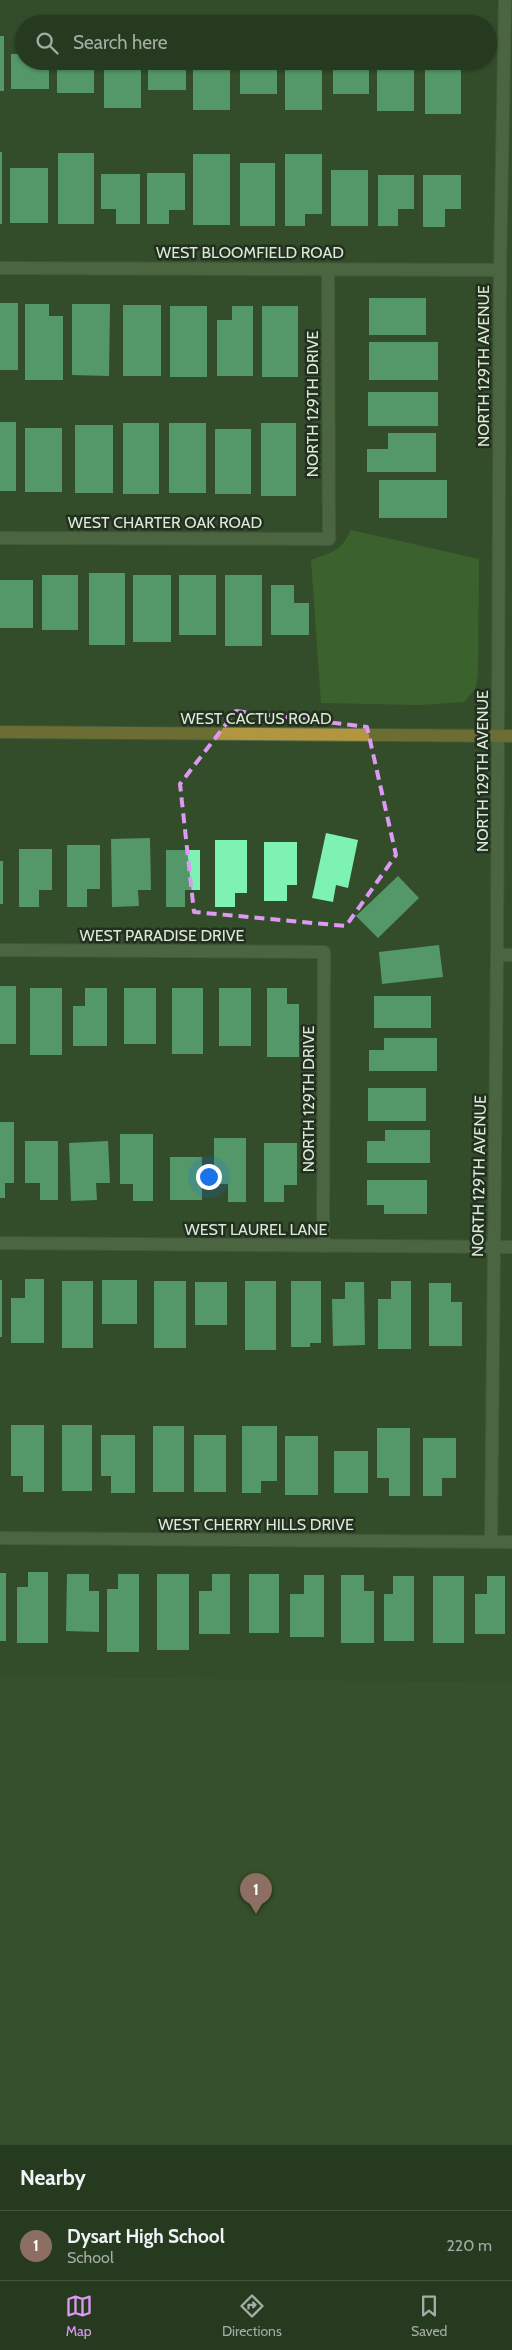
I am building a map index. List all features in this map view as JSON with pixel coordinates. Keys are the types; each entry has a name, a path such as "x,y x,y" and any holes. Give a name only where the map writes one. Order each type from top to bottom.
{"main road":[{"name":"WEST CACTUS ROAD","path":"0,732 512,736"}],"street":[{"name":"NORTH 129TH AVENUE","path":"491,1542 497,955 500,270 505,0"},
{"name":"WEST BLOOMFIELD ROAD","path":"0,268 500,270"},
{"name":"NORTH 129TH DRIVE","path":"328,269 329,539"},
{"name":"WEST CHARTER OAK ROAD","path":"0,538 329,539"},
{"name":"WEST PARADISE DRIVE","path":"0,950 324,952"},
{"name":"NORTH 129TH DRIVE","path":"323,1246 324,952"},
{"path":"497,955 512,955"},
{"name":"WEST LAUREL LANE","path":"0,1244 512,1247"},
{"name":"WEST CHERRY HILLS DRIVE","path":"0,1538 512,1542"}],"highlighted area":[{"path":"236,711 367,727 396,855 346,926 194,912 180,784"}],"shaded area":[{"path":"0,1676 512,1683 512,2145 0,2145"}],"green space":[{"path":"351,530 479,559 478,673 476,688 464,702 419,705 321,703 311,560 330,553 339,547"}],"building":[{"path":"0,36 4,36 4,91 0,91"},
{"path":"11,54 15,54 15,70 49,70 49,89 11,89"},
{"path":"57,70 94,70 94,93 57,93"},
{"path":"104,70 141,70 141,108 104,108"},
{"path":"148,70 186,70 186,90 148,90"},
{"path":"193,70 230,70 230,110 193,110"},
{"path":"240,70 277,70 277,94 240,94"},
{"path":"285,70 322,70 322,110 285,110"},
{"path":"333,70 369,70 369,94 333,94"},
{"path":"377,70 414,70 414,111 377,111"},
{"path":"425,70 461,70 461,114 425,114"},
{"path":"0,152 2,152 2,224 0,224"},
{"path":"58,153 94,153 94,224 58,224"},
{"path":"193,154 230,154 230,225 193,225"},
{"path":"285,154 322,154 322,214 305,214 305,226 285,226"},
{"path":"240,163 275,163 275,226 240,226"},
{"path":"10,168 48,168 48,223 10,223"},
{"path":"331,170 368,170 368,226 331,226"},
{"path":"147,173 185,173 185,210 169,210 169,224 147,224"},
{"path":"101,174 140,174 140,224 116,224 116,209 101,209"},
{"path":"378,175 414,175 414,209 398,209 398,226 378,226"},
{"path":"423,175 461,175 461,209 445,209 445,227 423,227"},
{"path":"369,298 426,298 426,335 369,335"},
{"path":"0,303 18,303 18,370 0,370"},
{"path":"25,304 49,304 49,316 63,316 63,380 25,380"},
{"path":"72,304 110,304 109,376 72,375"},
{"path":"123,305 161,305 161,376 123,376"},
{"path":"170,306 207,306 207,377 170,377"},
{"path":"232,306 253,306 253,376 217,376 217,320 232,320"},
{"path":"262,306 298,306 298,377 262,377"},
{"path":"369,342 438,342 438,380 369,380"},
{"path":"368,392 438,392 438,426 368,426"},
{"path":"0,422 16,422 16,491 0,491"},
{"path":"123,423 159,423 159,494 123,494"},
{"path":"169,423 206,423 206,493 169,493"},
{"path":"261,423 296,423 296,496 261,496"},
{"path":"75,425 113,425 113,493 75,493"},
{"path":"25,428 62,428 62,492 25,492"},
{"path":"215,429 251,429 251,494 215,494"},
{"path":"388,433 436,433 436,472 367,472 367,449 388,449"},
{"path":"379,480 447,480 447,518 379,518"},
{"path":"89,573 125,573 125,645 89,645"},
{"path":"42,575 78,575 78,630 42,630"},
{"path":"133,575 171,575 171,642 133,642"},
{"path":"179,575 216,575 216,635 179,635"},
{"path":"225,575 262,575 262,646 225,646"},
{"path":"0,580 33,580 33,628 0,628"},
{"path":"271,585 294,585 294,603 309,603 309,635 271,635"},
{"path":"326,833 358,840 348,888 336,885 333,902 312,898"},
{"path":"150,838 151,890 138,890 139,906 112,907 111,839"},
{"path":"215,840 247,840 247,893 235,893 235,907 215,907"},
{"path":"264,842 297,842 297,885 287,885 287,901 264,901"},
{"path":"67,845 100,845 100,889 87,889 87,907 67,907"},
{"path":"19,849 52,849 52,890 39,890 39,907 19,907"},
{"path":"166,850 200,850 200,890 185,890 185,907 166,907"},
{"path":"0,861 3,861 3,904 0,904"},
{"path":"398,876 419,898 378,938 356,916"},
{"path":"439,945 443,977 382,984 379,952"},
{"path":"0,986 16,986 16,1044 0,1044"},
{"path":"30,988 62,988 62,1055 30,1055"},
{"path":"85,988 107,988 107,1046 73,1046 73,1006 85,1006"},
{"path":"124,988 156,988 156,1044 124,1044"},
{"path":"172,988 203,988 203,1054 172,1054"},
{"path":"219,988 251,988 251,1046 219,1046"},
{"path":"267,988 287,988 287,1004 299,1004 299,1057 267,1057"},
{"path":"374,996 431,996 431,1028 374,1028"},
{"path":"384,1038 437,1038 437,1071 369,1071 369,1050 384,1050"},
{"path":"368,1088 426,1088 426,1121 368,1121"},
{"path":"0,1122 14,1122 14,1183 5,1183 5,1198 0,1198"},
{"path":"385,1130 430,1130 430,1163 367,1163 367,1141 385,1141"},
{"path":"120,1134 153,1134 153,1201 133,1201 133,1184 120,1184"},
{"path":"214,1138 246,1138 246,1202 228,1202 228,1184 214,1184"},
{"path":"25,1141 58,1141 58,1200 40,1200 40,1183 25,1183"},
{"path":"108,1141 110,1183 96,1183 97,1200 71,1201 69,1143"},
{"path":"264,1143 297,1143 297,1185 284,1185 284,1202 264,1202"},
{"path":"170,1157 202,1157 202,1200 170,1200"},
{"path":"367,1180 427,1180 427,1214 384,1214 384,1205 367,1205"},
{"path":"25,1279 44,1279 44,1343 11,1343 11,1298 25,1298"},
{"path":"0,1280 2,1280 2,1337 0,1337"},
{"path":"102,1280 137,1280 137,1324 102,1324"},
{"path":"62,1281 93,1281 93,1348 62,1348"},
{"path":"154,1281 186,1281 186,1348 154,1348"},
{"path":"245,1281 276,1281 276,1350 245,1350"},
{"path":"291,1281 321,1281 321,1343 310,1343 310,1347 291,1347"},
{"path":"391,1281 411,1281 411,1349 378,1349 378,1299 391,1299"},
{"path":"195,1282 227,1282 227,1325 195,1325"},
{"path":"345,1282 364,1282 365,1345 333,1346 332,1299 345,1299"},
{"path":"429,1283 451,1283 451,1302 462,1302 462,1346 429,1346"},
{"path":"11,1425 44,1425 44,1492 23,1492 23,1476 11,1476"},
{"path":"62,1425 92,1425 92,1491 62,1491"},
{"path":"153,1426 184,1426 184,1492 153,1492"},
{"path":"242,1426 277,1426 277,1481 261,1481 261,1493 242,1493"},
{"path":"377,1428 410,1428 410,1496 389,1496 389,1478 377,1478"},
{"path":"101,1435 135,1435 135,1493 111,1493 111,1476 101,1476"},
{"path":"194,1435 226,1435 226,1492 194,1492"},
{"path":"285,1436 318,1436 318,1495 285,1495"},
{"path":"423,1438 456,1438 456,1478 442,1478 442,1496 423,1496"},
{"path":"334,1451 368,1451 368,1493 334,1493"},
{"path":"28,1572 48,1572 48,1643 17,1643 17,1587 28,1587"},
{"path":"0,1573 6,1573 6,1641 0,1641"},
{"path":"67,1574 89,1574 89,1591 99,1591 99,1632 66,1631"},
{"path":"118,1574 139,1574 139,1652 107,1652 107,1589 118,1589"},
{"path":"157,1574 189,1574 189,1650 157,1650"},
{"path":"212,1574 230,1574 230,1634 199,1634 199,1591 212,1591"},
{"path":"249,1574 279,1574 279,1633 249,1633"},
{"path":"304,1575 324,1575 324,1637 290,1637 290,1594 304,1594"},
{"path":"341,1575 364,1575 364,1591 374,1591 374,1643 341,1643"},
{"path":"393,1576 414,1576 414,1641 384,1641 384,1594 393,1594"},
{"path":"433,1576 464,1576 464,1643 433,1643"},
{"path":"487,1576 505,1576 505,1634 475,1634 475,1594 487,1594"}],"place":[{"name":"Dysart High School","path":"256,1914"}]}
